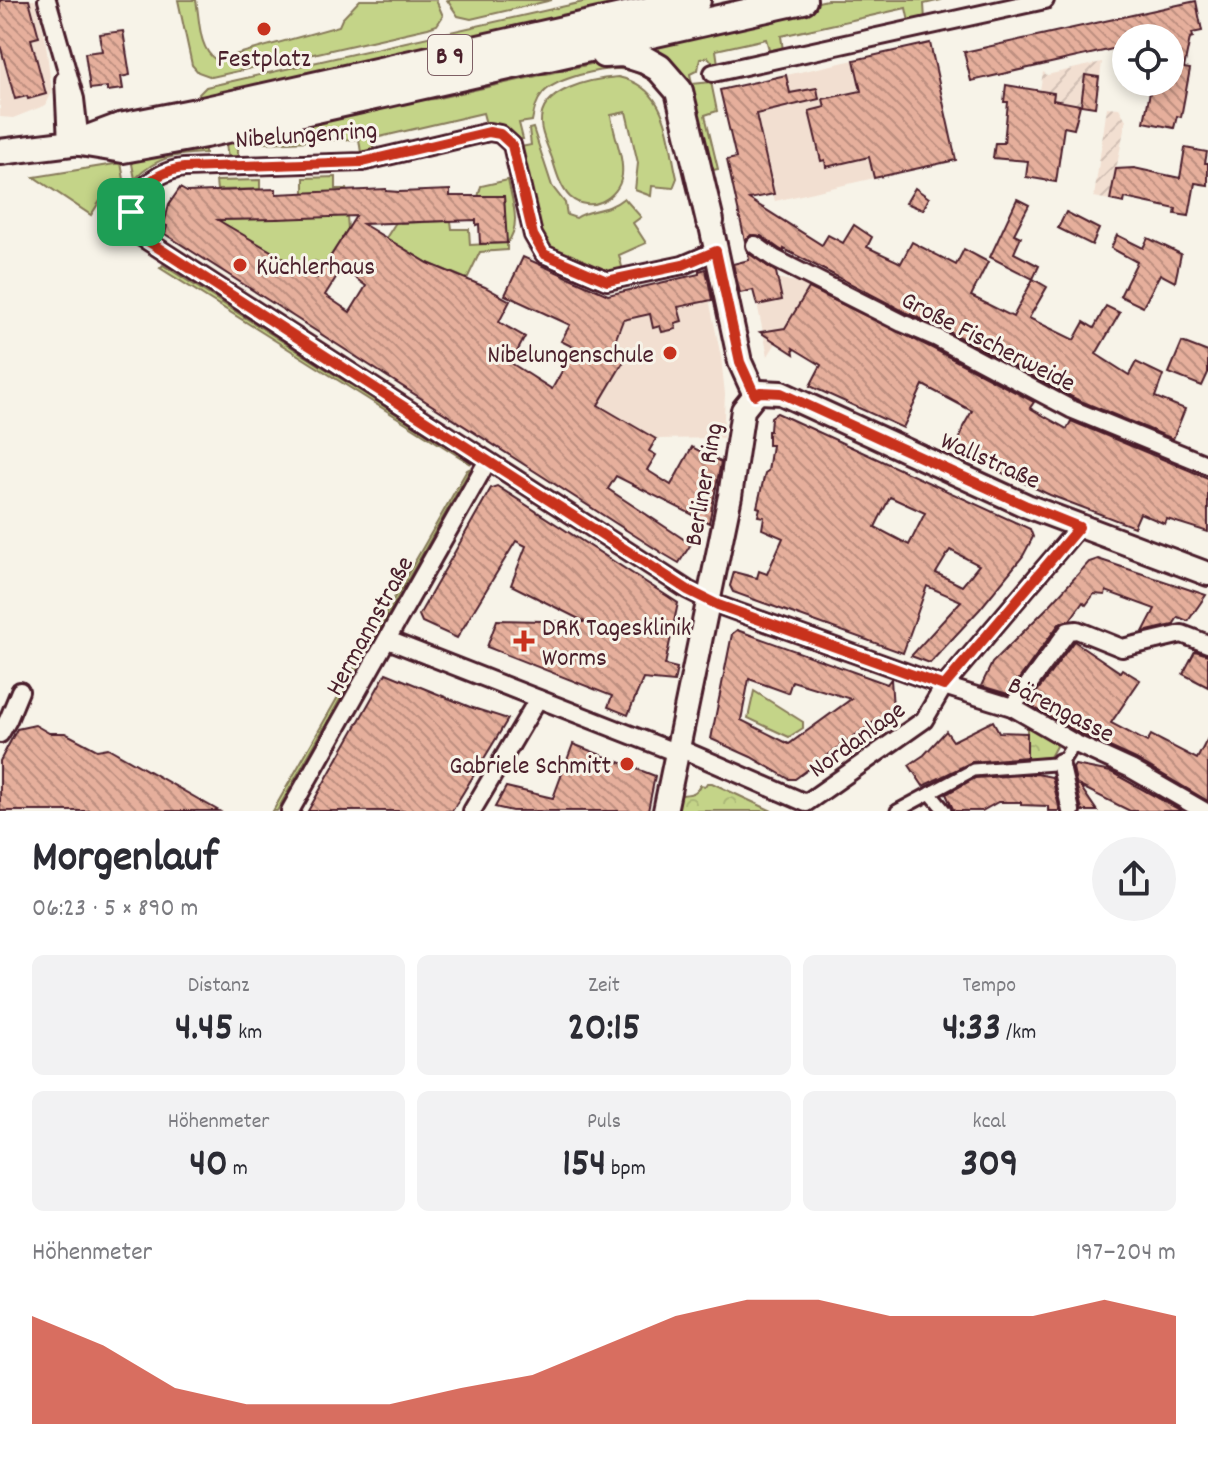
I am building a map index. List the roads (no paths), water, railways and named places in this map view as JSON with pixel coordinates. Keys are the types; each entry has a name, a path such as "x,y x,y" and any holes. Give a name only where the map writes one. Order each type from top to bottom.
{"highway":[{"name":"B 9","path":"74,143 120,127 697,0"},
{"name":"B 9","path":"74,143 123,149 205,134 803,0"},
{"path":"556,55 633,55 659,68 672,80 679,91 710,221"}],"main road":[{"name":"B 9","path":"0,152 74,143"},
{"path":"710,221 740,362 755,395"},
{"name":"Wallstraße","path":"755,395 760,392 781,393 1013,500 1208,574"},
{"name":"Berliner Ring","path":"665,811 736,464 743,410 755,395"}],"street":[{"path":"47,0 75,99 74,143"},
{"path":"713,73 1045,0"},
{"name":"Nibelungenring","path":"136,199 151,179 174,169 362,162 489,132 500,134 512,145 533,235 544,254 607,281 683,265 716,251"},
{"name":"Bärengasse","path":"136,199 131,221 133,228 143,238 487,462 709,601 944,686 1012,707 1204,811"},
{"name":"Große Fischerweide","path":"755,245 775,259 950,344 1071,409 1208,465"},
{"name":"Hermannstraße","path":"290,811 487,462"},
{"name":"Nordanlage","path":"388,640 678,750 810,807 924,720 944,686 1079,527"},
{"path":"1012,707 1068,631 1077,630 1122,648 1182,634 1208,644"},
{"path":"0,734 20,691"},
{"path":"472,811 538,699"},
{"path":"897,811 973,770 1046,766 1060,762 1074,743"},
{"path":"1060,762 1071,811"},
{"path":"930,793 945,811"}],"place":[{"name":"Festplatz","path":"264,29"},
{"name":"Küchlerhaus","path":"240,265"},
{"name":"Nibelungenschule","path":"670,353"},
{"name":"DRK Tagesklinik Worms","path":"524,641"},
{"name":"Gabriele Schmitt","path":"627,764"}]}
